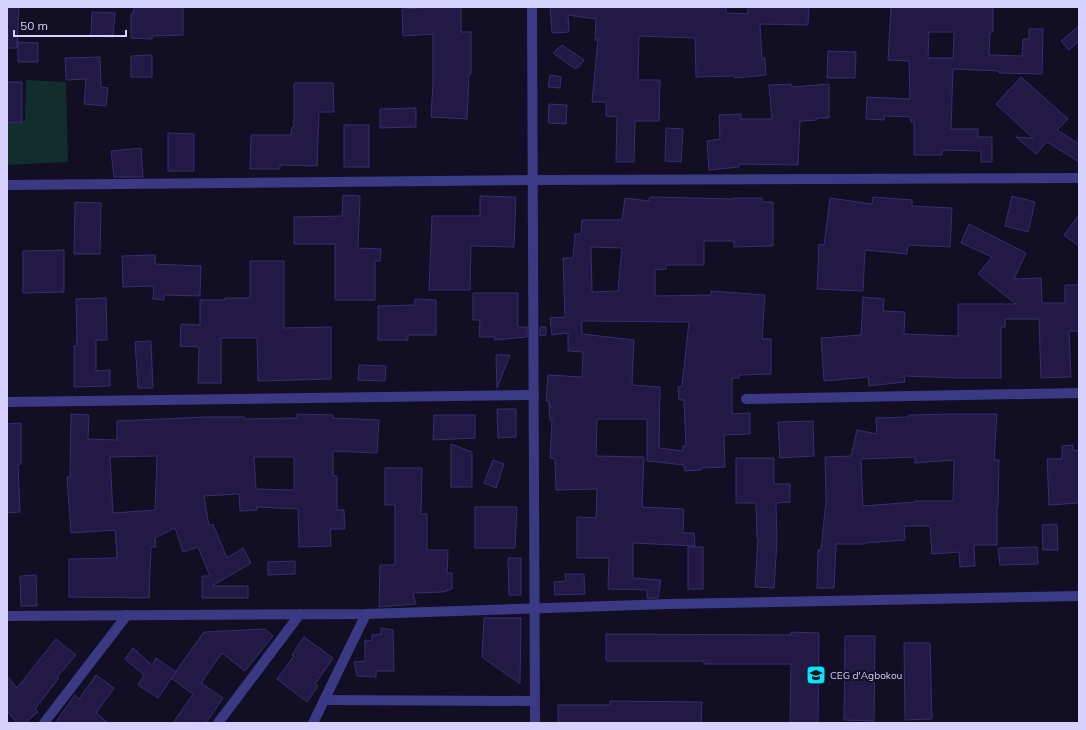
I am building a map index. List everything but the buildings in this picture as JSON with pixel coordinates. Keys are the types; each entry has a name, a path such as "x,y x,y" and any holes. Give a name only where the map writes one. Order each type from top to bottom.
{"street":[{"path":"532,7 535,723"},
{"path":"7,185 533,180 1079,178"},
{"path":"746,399 1079,393"},
{"path":"7,402 534,395"},
{"path":"7,616 366,614 535,608 1079,596"},
{"path":"218,723 300,614"},
{"path":"313,723 366,614"},
{"path":"44,723 127,615"},
{"path":"324,700 535,701"}],"green space":[{"path":"26,80 66,82 68,162 7,165 7,122 25,121"}],"place":[{"name":"CEG d'Agbokou","path":"816,675"}]}
